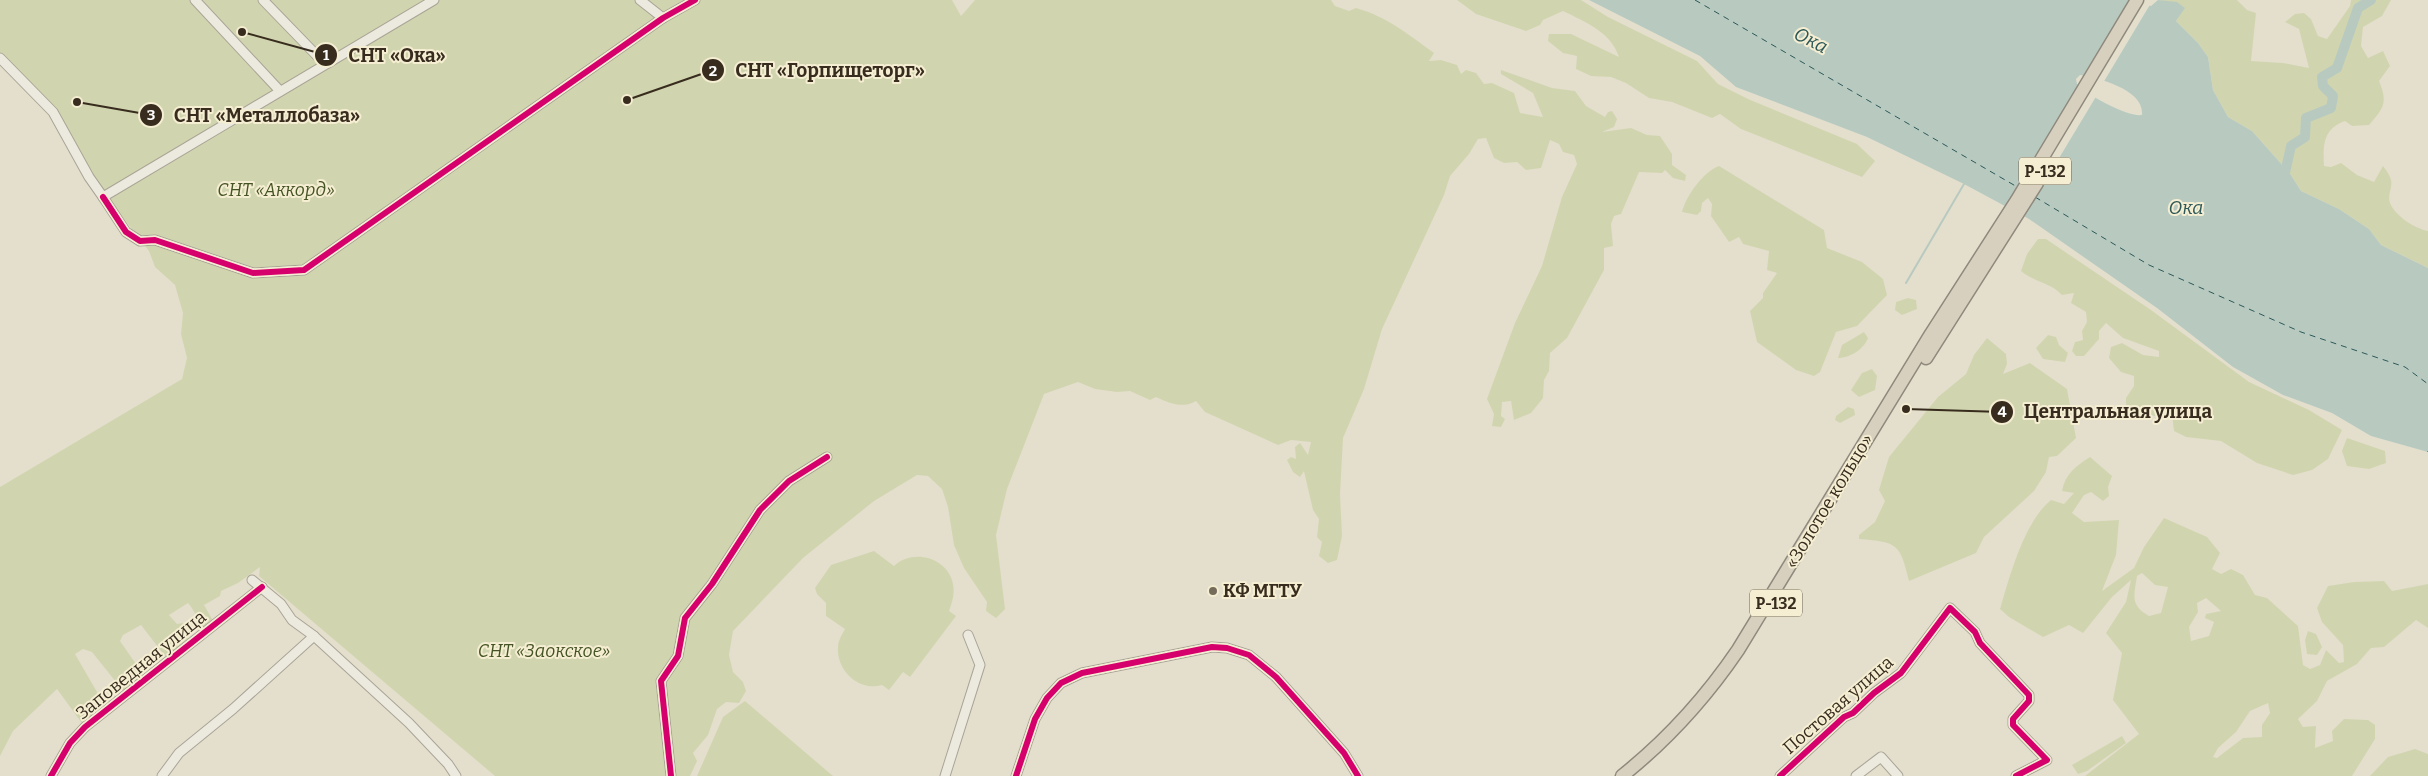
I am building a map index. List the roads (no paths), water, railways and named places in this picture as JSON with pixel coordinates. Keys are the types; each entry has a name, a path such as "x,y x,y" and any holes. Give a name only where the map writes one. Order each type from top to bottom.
{"highway":[{"name":"Р-132","path":"1935,336 2137,0"},
{"name":"Р-132","path":"1935,336 2024,205 2146,0"},
{"name":"«Золотое кольцо»","path":"1622,776 1661,742 1726,668 1935,336"},
{"name":"«Золотое кольцо»","path":"1635,776 1666,748 1718,692 1744,655 1935,336"}],"street":[{"path":"196,0 275,83 280,91"},
{"path":"263,0 325,64"},
{"path":"103,197 434,0"},
{"path":"640,0 663,18"},
{"path":"0,58 53,112 89,177 126,232 140,241 155,240 253,273 304,270 663,18 695,0"},
{"path":"671,776 661,681 678,656 685,618 712,584 760,510 789,481 827,457"},
{"path":"252,580 281,604 292,620 314,636 409,723 448,764 456,776"},
{"name":"Заповедная улица","path":"51,776 70,743 86,727 262,587"},
{"name":"Постовая улица","path":"1780,776 1844,717 1853,713 1874,693 1901,673 1950,608 1975,632 1980,643 2029,695 2029,702 2012,719 2013,725 2048,760 2016,776"},
{"path":"945,776 980,665 968,635"},
{"path":"162,776 179,752 233,709 314,636"},
{"path":"1016,776 1035,719 1047,698 1061,683 1082,673 1212,647 1226,648 1249,655 1276,677 1344,753 1358,776"},
{"path":"1856,776 1881,757 1898,776"}],"water":[{"name":"Ока","path":"1589,0 2128,0 2151,6 2158,0 2177,2 2185,8 2176,21 2198,43 2208,57 2213,90 2228,117 2252,131 2291,175 2301,191 2339,209 2369,229 2381,245 2428,268 2428,452 2371,436 2332,413 2283,395 2233,367 2157,308 2029,219 1964,184 1867,137 1736,87 1700,56","holes":["2080,75 2109,82 2129,92 2141,106 2142,115 2127,113 2089,94 2077,84 2076,79"]}],"waterway":[{"path":"2283,182 2291,146 2305,137 2306,118 2331,108 2333,96 2323,86 2322,77 2337,68 2358,8 2371,0"},
{"path":"1906,283 1964,184"}],"place":[{"name":"СНТ «Ока»","path":"242,32"},
{"name":"СНТ «Горпищеторг»","path":"627,100"},
{"name":"СНТ «Металлобаза»","path":"77,102"},
{"name":"Центральная улица","path":"1906,409"},
{"name":"КФ МГТУ","path":"1213,591"}],"park label":[{"name":"СНТ «Аккорд»","path":"276,190"},
{"name":"СНТ «Заокское»","path":"544,651"}]}
